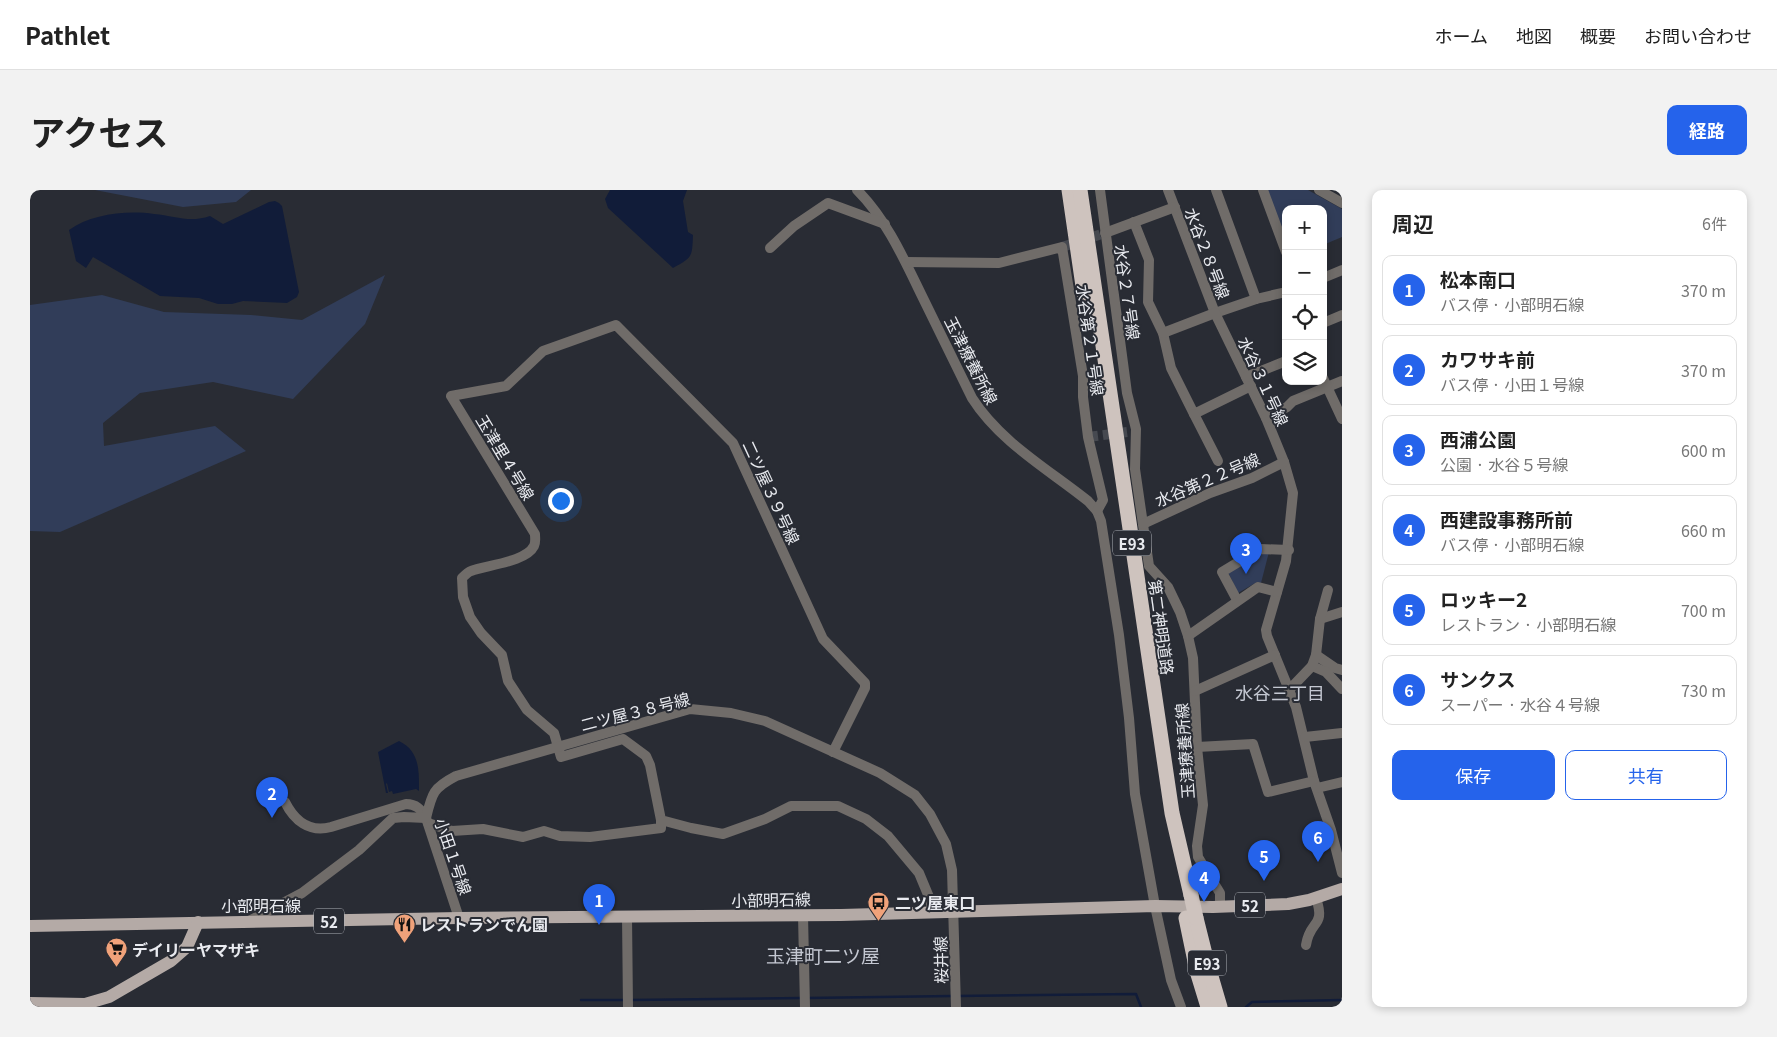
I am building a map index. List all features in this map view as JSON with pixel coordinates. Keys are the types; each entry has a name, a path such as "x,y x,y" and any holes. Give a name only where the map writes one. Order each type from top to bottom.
{"highway":[{"name":"第二神明道路","path":"1069,190 1162,816 1186,895"},
{"name":"第二神明道路","path":"1080,190 1172,813 1191,918 1197,971 1208,1007"},
{"name":"第二神明道路","path":"1191,918 1220,1007"}],"main road":[{"name":"小部明石線","path":"30,926 459,918 954,913 1155,906 1220,906 1288,904 1316,898 1342,889"},
{"name":"小部明石線","path":"30,1003 86,1004 109,997 149,975 188,947 198,922"}],"street":[{"name":"玉津療養所線","path":"857,190 885,224 906,262 981,413 1005,438 1088,501 1097,511"},
{"path":"1100,190 1105,233"},
{"name":"水谷２８号線","path":"1168,190 1215,313 1256,299 1282,293"},
{"path":"1216,190 1256,299"},
{"path":"1263,190 1285,250"},
{"path":"1318,190 1340,198"},
{"path":"770,248 794,226 828,203 885,224"},
{"name":"水谷２７号線","path":"1132,431 1105,233 1174,207"},
{"path":"1134,222 1149,260 1148,302 1163,333 1171,368 1218,461"},
{"name":"水谷第２１号線","path":"906,262 999,263 1062,247 1083,376 1088,437 1103,500 1097,511"},
{"path":"1327,276 1342,270"},
{"path":"1163,333 1215,313"},
{"name":"水谷３１号線","path":"1215,313 1266,418 1284,462 1293,493 1289,550 1266,630 1290,689 1305,737 1315,785 1331,830 1342,873"},
{"path":"1327,321 1342,315"},
{"name":"二ツ屋３９号線","path":"451,396 506,386 543,350 616,325 733,443 823,639 865,683 865,688 833,752"},
{"path":"1194,414 1248,381 1282,363"},
{"path":"1327,383 1342,381"},
{"path":"1266,418 1322,385"},
{"path":"1326,385 1342,419"},
{"name":"玉津里４号線","path":"451,396 535,534 536,544 525,554 511,561 470,571 462,578 463,597 470,616 481,633 502,655 508,681 527,710 554,733 558,746"},
{"name":"玉津療養所線","path":"1132,431 1135,469 1149,566 1168,587 1180,612 1193,658 1197,747 1204,805 1196,846 1198,857 1220,893 1220,906"},
{"name":"水谷第２２号線","path":"1143,524 1210,493 1252,478 1284,462"},
{"path":"1097,511 1101,521 1110,570 1135,794 1155,906 1171,980 1181,1007"},
{"path":"1237,600 1222,572 1260,549 1289,550"},
{"path":"1188,636 1258,587 1277,592"},
{"path":"1290,689 1312,666 1316,655 1320,618 1328,590"},
{"path":"1320,618 1342,612"},
{"path":"1195,691 1275,655"},
{"path":"1316,655 1335,668 1342,670"},
{"path":"1312,666 1326,672 1342,689"},
{"name":"二ツ屋３８号線","path":"427,821 431,797 439,785 456,776 690,709 732,713 765,721 880,774 915,794 930,814 946,844 952,870 954,913"},
{"path":"1305,737 1342,733"},
{"path":"249,922 302,893 359,850 393,818 404,817 427,821 452,831 483,829 522,837 544,831 560,836 590,836 662,828 650,765 646,756 635,747 623,739 561,758 558,746"},
{"path":"1197,747 1253,744 1268,792 1342,782"},
{"name":"小田１号線","path":"285,802 294,818 302,824 318,829 324,829 406,804 412,804 422,810 459,918"},
{"path":"661,820 723,834 765,819 791,806 838,806 866,819 888,836 919,873 933,912"},
{"path":"1306,945 1307,936 1320,919 1321,912 1316,898"},
{"name":"桜井線","path":"954,913 956,1000"},
{"path":"803,915 805,1001"},
{"path":"627,916 628,1002"}],"shaded area":[{"path":"95,190 251,190 236,202 183,207"},
{"path":"610,190 687,190 683,201 688,232 693,235 692,252 688,259 673,268 608,208 605,199"},
{"path":"1267,190 1308,190 1342,209 1342,237 1327,243 1327,205 1282,205 1282,230"},
{"path":"275,201 282,206 299,292 297,297 287,303 243,301 232,304 218,304 199,298 160,296 93,257 86,268 76,261 69,230 88,220 121,213 143,213 189,219 210,216 223,224 269,202"},
{"path":"385,275 365,324 293,399 213,382 140,393 103,423 104,446 215,426 246,451 60,532 30,531 30,305 102,295 164,312 251,315 302,320"},
{"path":"1269,552 1261,583 1257,582 1238,593 1228,572 1259,553"},
{"path":"399,741 406,745 415,756 418,769 419,791 416,789 393,794 392,791 389,792 387,783 388,793 386,793 378,752"}],"waterway":[{"path":"957,996 1136,994 1141,1007"},
{"path":"807,998 952,996"},
{"path":"630,1000 802,998"},
{"path":"581,1000 624,1000"},
{"path":"1246,1007 1252,1002 1342,1000"}],"tunnel":[{"path":"1062,247 1105,233"},
{"path":"1088,437 1127,432"}],"place":[{"name":"西浦公園","path":"1246,574"},
{"name":"カワサキ前","path":"272,818"},
{"name":"サンクス","path":"1318,862"},
{"name":"ロッキー2","path":"1264,881"},
{"name":"西建設事務所前","path":"1204,902"},
{"name":"二ツ屋東口","path":"879,921"},
{"name":"松本南口","path":"599,925"},
{"name":"レストランでん園","path":"404,943"},
{"name":"デイリーヤマザキ","path":"116,968"}],"district":[{"name":"水谷三丁目","path":"1280,692"},
{"name":"玉津町二ツ屋","path":"823,954"}]}
